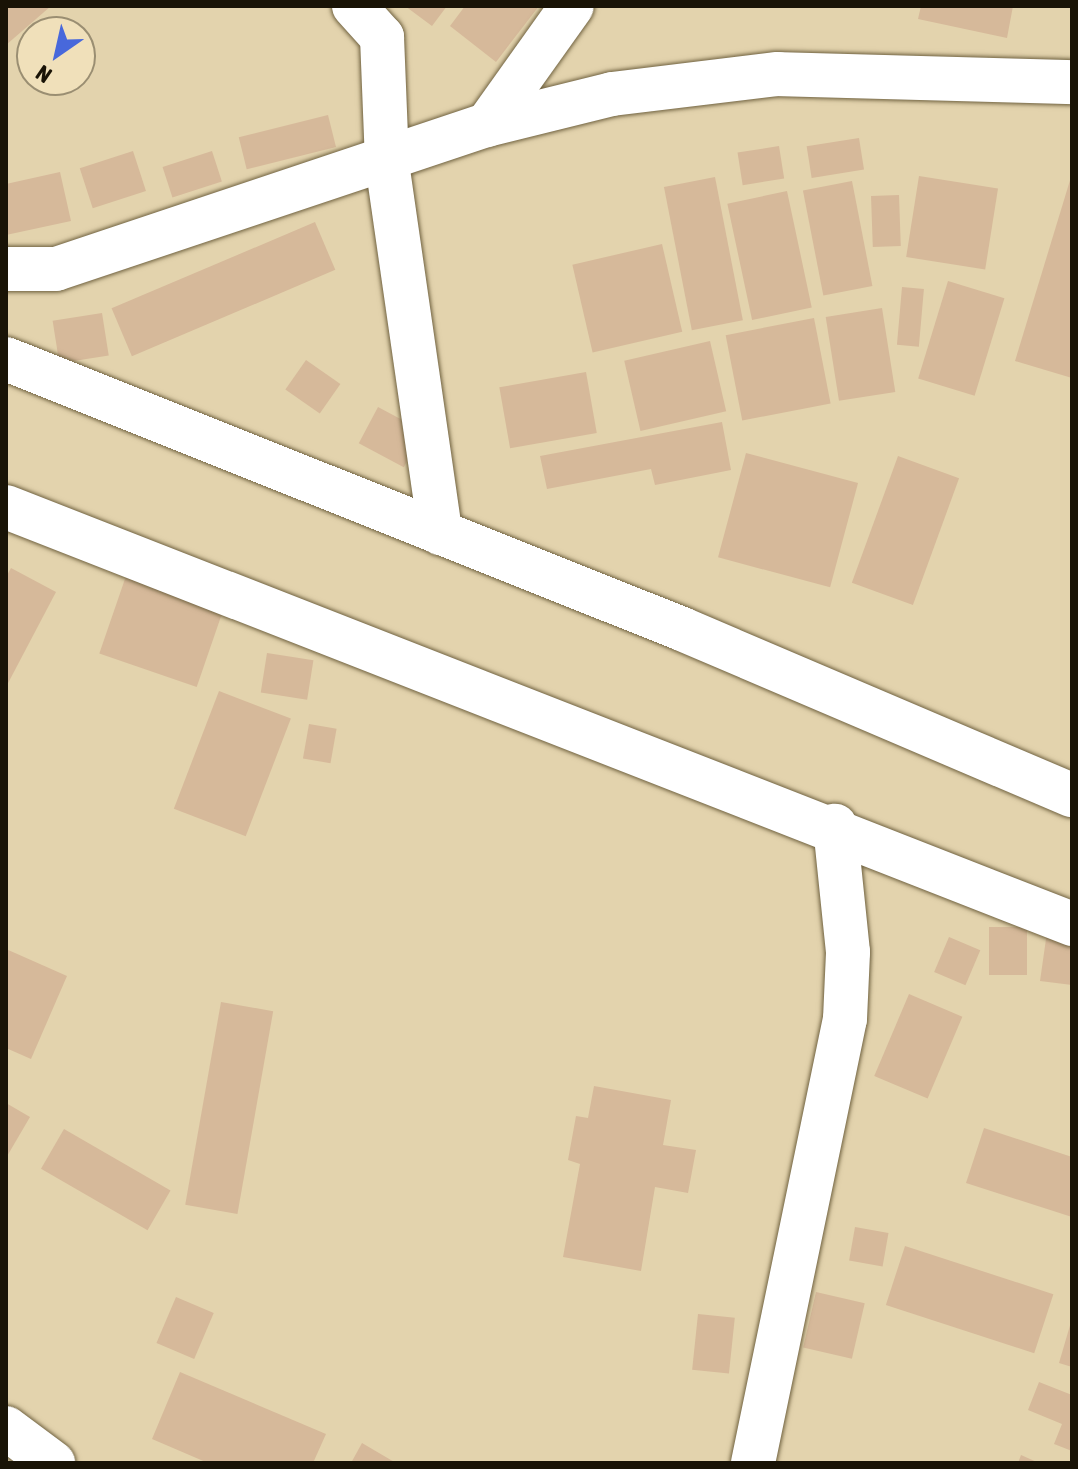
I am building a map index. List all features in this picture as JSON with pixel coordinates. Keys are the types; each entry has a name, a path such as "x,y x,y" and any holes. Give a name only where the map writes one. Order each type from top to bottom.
{"street":[{"path":"354,6 382,37 387,163 440,533"},
{"path":"487,125 572,6"},
{"path":"6,269 56,269 387,163 487,125 612,94 778,74 1072,82"},
{"path":"6,359 440,533 1072,795"},
{"path":"6,507 835,826 1072,924"},
{"path":"753,1463 845,1019 848,952 835,826"},
{"path":"6,1428 53,1463"}],"building":[{"path":"6,6 51,6 39,16 16,16 16,36 6,45"},
{"path":"405,6 447,6 432,26"},
{"path":"465,6 539,6 496,62 450,26"},
{"path":"921,6 1013,6 1007,38 918,19"},
{"path":"328,115 336,147 247,169 239,137"},
{"path":"859,138 864,170 812,178 807,146"},
{"path":"779,146 784,179 743,185 738,153"},
{"path":"133,151 146,191 93,208 80,168"},
{"path":"212,151 222,181 172,198 163,167"},
{"path":"60,172 71,221 6,235 6,184"},
{"path":"919,176 998,189 985,270 906,257"},
{"path":"715,177 743,320 692,330 664,187"},
{"path":"1072,177 1072,378 1015,361"},
{"path":"852,181 872,286 823,296 803,191"},
{"path":"787,191 812,307 752,320 727,204"},
{"path":"899,195 901,246 873,247 871,196"},
{"path":"315,222 335,270 132,356 112,308"},
{"path":"662,244 682,332 593,352 572,265"},
{"path":"948,281 1004,298 975,396 918,379"},
{"path":"902,287 924,289 919,347 897,345"},
{"path":"882,308 895,392 839,401 826,317"},
{"path":"102,313 109,355 59,363 53,321"},
{"path":"814,318 831,403 742,421 726,335"},
{"path":"710,341 726,411 640,431 624,361"},
{"path":"306,360 340,384 320,414 285,389"},
{"path":"586,372 597,433 510,448 499,387"},
{"path":"378,407 423,431 404,467 359,443"},
{"path":"722,422 731,470 655,485 651,469 547,489 540,456"},
{"path":"746,453 858,483 830,587 718,557"},
{"path":"898,456 959,478 913,605 852,583"},
{"path":"11,568 56,592 6,687 6,577"},
{"path":"126,576 223,610 197,687 99,654"},
{"path":"267,653 313,660 307,700 261,693"},
{"path":"219,691 291,719 246,836 174,809"},
{"path":"309,724 337,729 330,763 303,758"},
{"path":"989,927 1027,927 1027,975 989,975"},
{"path":"1047,932 1072,939 1072,985 1040,981"},
{"path":"949,937 980,950 965,985 934,972"},
{"path":"6,949 67,976 31,1059 6,1048"},
{"path":"909,994 962,1017 928,1099 874,1076"},
{"path":"221,1002 273,1011 237,1214 185,1205"},
{"path":"594,1086 671,1100 663,1145 696,1150 688,1193 655,1187 641,1271 563,1257 580,1164 568,1160 576,1116 588,1118"},
{"path":"6,1103 30,1117 6,1158"},
{"path":"984,1128 1072,1157 1072,1217 966,1183"},
{"path":"64,1129 171,1190 148,1230 41,1169"},
{"path":"855,1227 888,1233 883,1266 849,1260"},
{"path":"905,1246 1053,1294 1034,1353 886,1305"},
{"path":"816,1292 865,1303 852,1359 803,1348"},
{"path":"176,1297 214,1313 194,1359 156,1343"},
{"path":"698,1314 735,1318 729,1374 692,1370"},
{"path":"1072,1322 1072,1367 1059,1363"},
{"path":"180,1372 326,1434 313,1463 208,1463 152,1439"},
{"path":"1039,1382 1072,1395 1072,1451 1054,1444 1062,1424 1028,1410"},
{"path":"362,1443 396,1463 351,1463"},
{"path":"1021,1455 1039,1463 1018,1463"}]}
